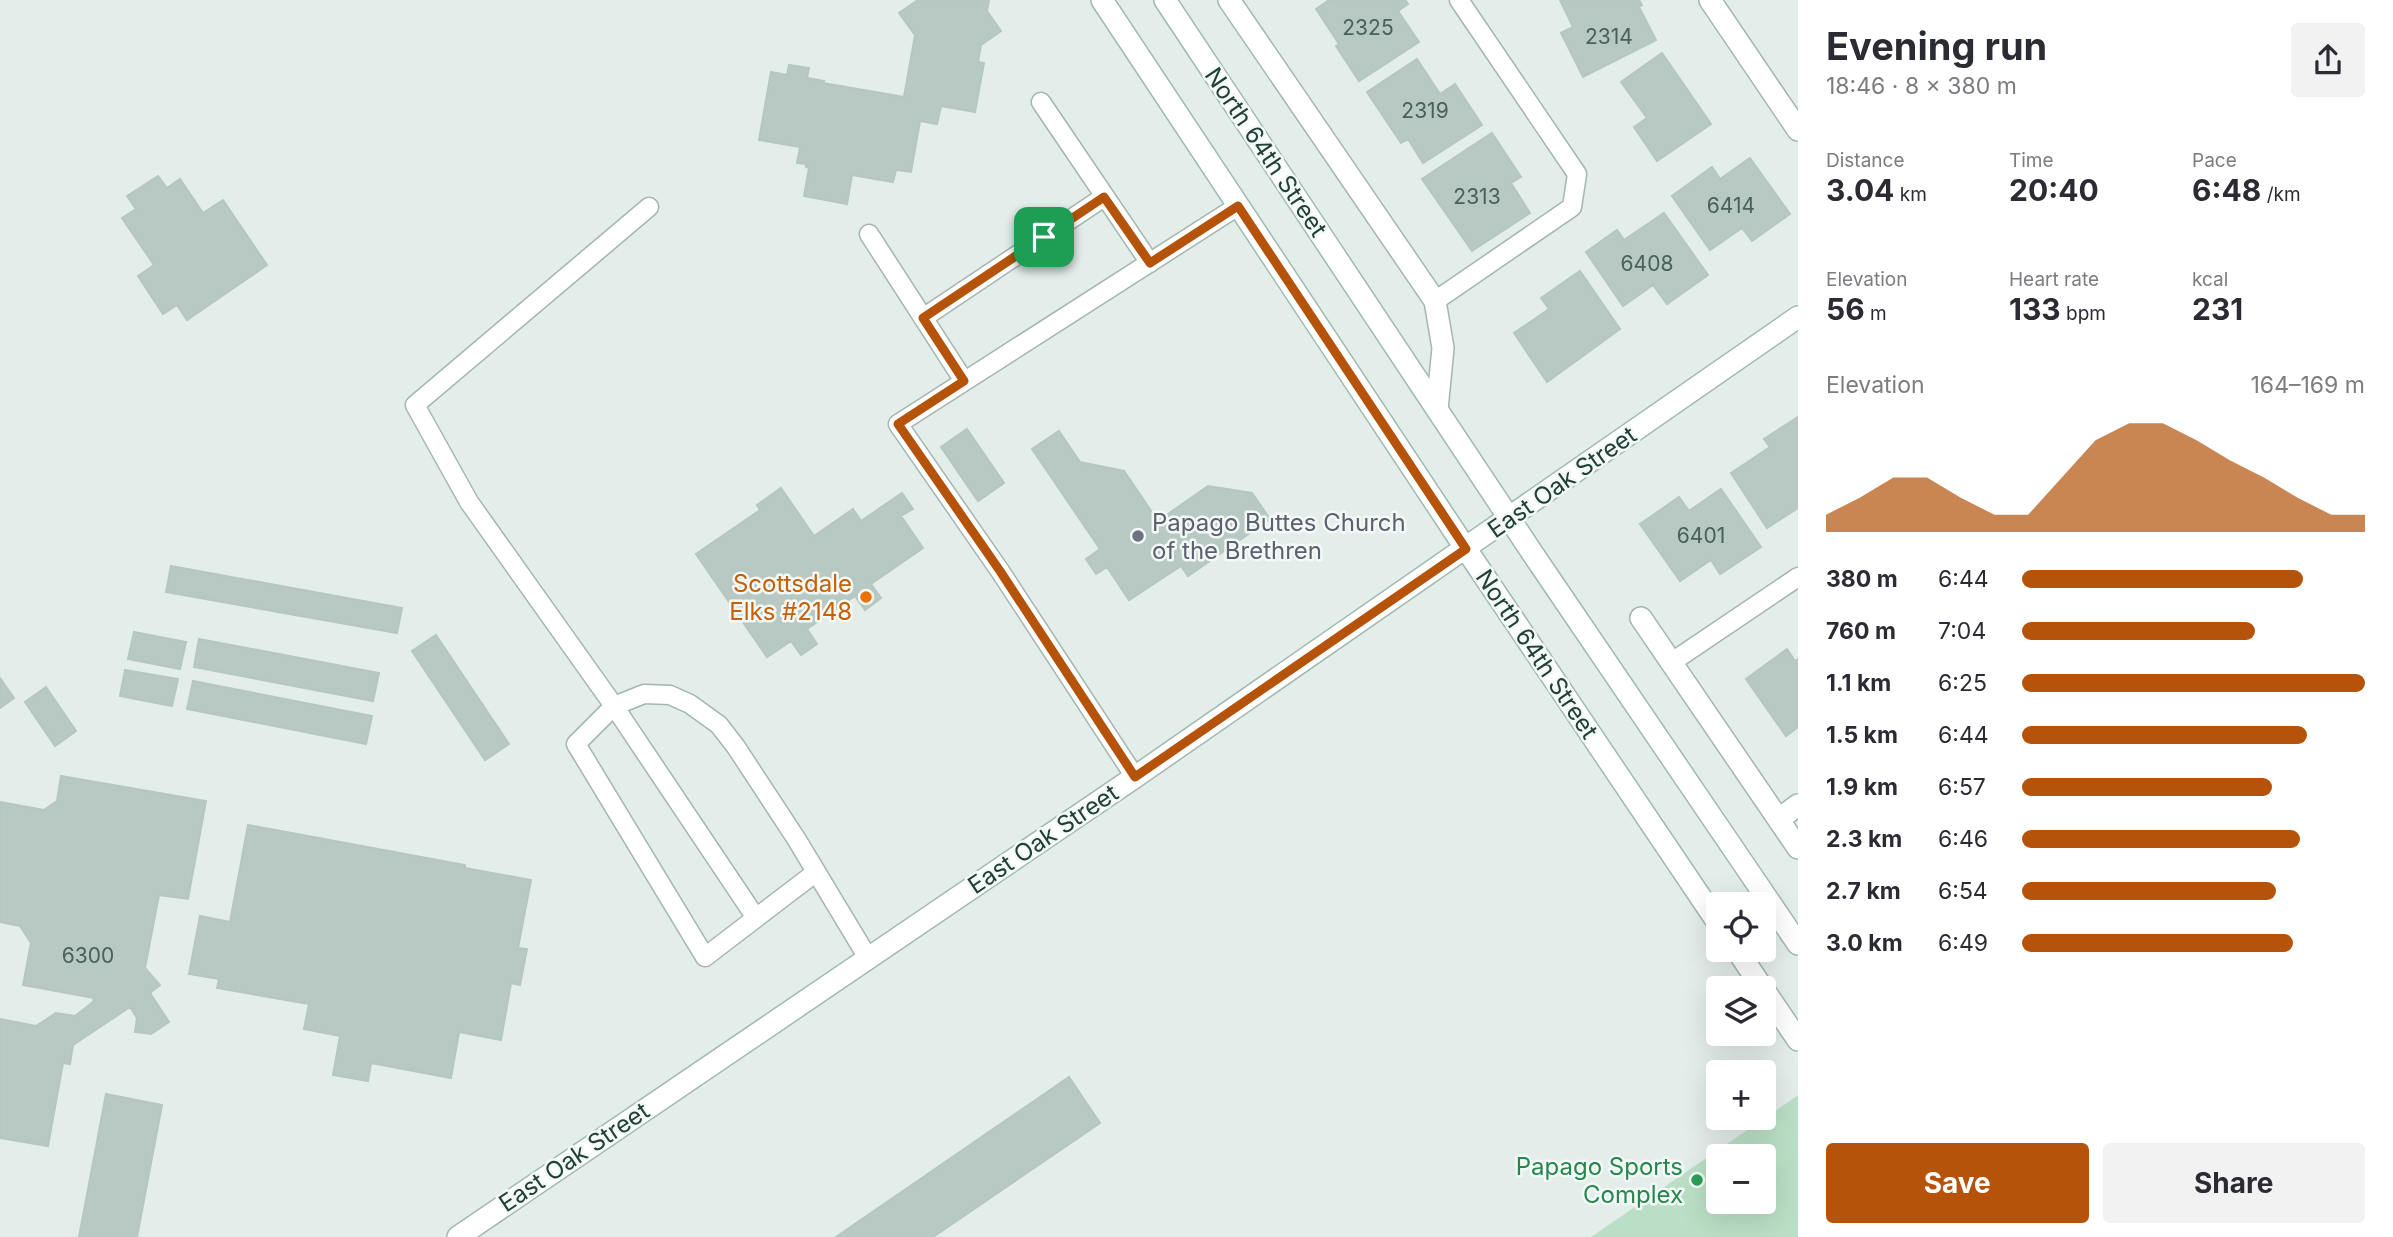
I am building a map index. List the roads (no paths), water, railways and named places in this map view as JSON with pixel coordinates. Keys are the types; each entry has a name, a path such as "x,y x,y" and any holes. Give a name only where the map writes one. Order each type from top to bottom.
{"street":[{"name":"North 64th Street","path":"1102,0 1706,905"},
{"name":"North 64th Street","path":"1165,0 1510,519 1798,944"},
{"path":"1229,0 1435,301 1443,348 1437,409"},
{"path":"1710,0 1798,130"},
{"name":"East Oak Street","path":"458,1237 1135,777 1798,317"},
{"path":"1641,618 1798,848"},
{"path":"1779,819 1798,805"},
{"path":"1776,1007 1798,1040"}],"lane":[{"path":"1435,301 1572,207 1577,174 1460,0"},
{"path":"1041,102 1150,263"},
{"path":"923,318 1104,197"},
{"path":"1135,777 1000,571 898,424 1238,206"},
{"path":"649,207 415,405 469,502 614,706 756,918"},
{"path":"869,234 964,381"},
{"path":"1672,662 1798,577"},
{"path":"815,873 705,957 576,744 614,706 644,695 670,695 691,704 719,725 736,747 815,873 868,958"}],"place":[{"name":"Papago Buttes Church of the Brethren","path":"1138,536"},
{"name":"Scottsdale Elks #2148","path":"866,597"},
{"name":"Papago Sports Complex","path":"1697,1180"}]}
